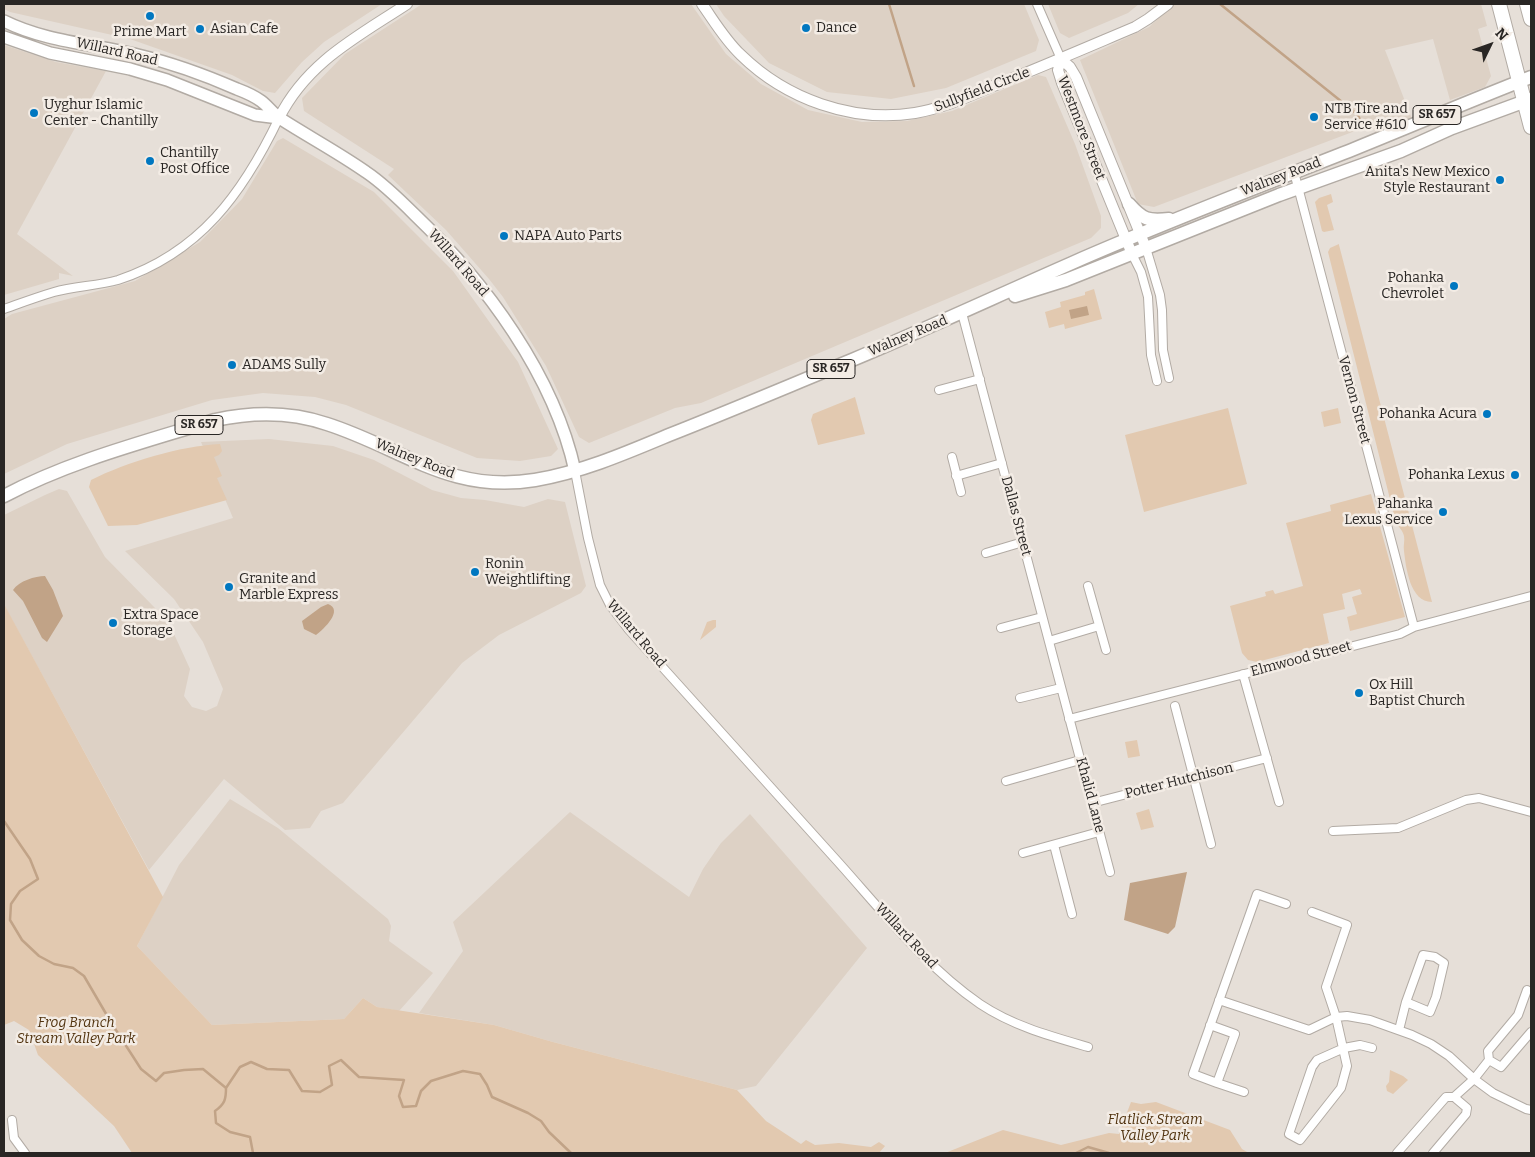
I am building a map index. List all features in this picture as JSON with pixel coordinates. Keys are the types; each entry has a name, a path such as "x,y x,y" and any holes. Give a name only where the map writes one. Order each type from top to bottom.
{"highway":[{"path":"1499,4 1525,79 1531,127"},
{"path":"1527,4 1531,20"}],"main road":[{"name":"Willard Road","path":"4,21 30,32 138,55 175,66 246,93 262,101 279,118 318,140 367,172 432,231 496,307 533,366 560,422 569,444 575,471"},
{"name":"Willard Road","path":"4,37 50,53 167,80 255,115 279,118"},
{"name":"Walney Road","path":"4,496 88,459 215,420 248,415 290,416 328,424 439,472 467,479 521,482 575,471 710,419 962,313 1179,217 1525,79"},
{"name":"Walney Road","path":"962,313 1066,280 1299,188 1401,151 1452,128 1528,100"},
{"path":"1129,204 1137,214 1144,218 1158,220 1179,217"}],"street":[{"path":"4,309 55,292 119,279 152,265 184,246 212,222 237,193 287,102 298,86 318,66 407,4"},
{"name":"Sullyfield Circle","path":"702,4 731,45 759,72 790,91 809,101 852,112 886,115 915,113 938,108 1135,27 1168,4"},
{"path":"1037,4 1060,59"},
{"name":"Westmore Street","path":"1157,381 1151,355 1148,297 1141,272 1126,241 1062,84 1058,70 1060,59 1070,67 1076,77 1146,248 1160,294 1163,350 1169,378"},
{"name":"Vernon Street","path":"1294,172 1414,627"},
{"name":"Dallas Street","path":"962,313 1069,719"},
{"path":"939,390 980,379"},
{"path":"952,457 961,492"},
{"path":"956,476 1002,463"},
{"name":"Willard Road","path":"575,471 588,538 600,585 610,605 630,630 907,938 945,977 980,1004 1005,1018 1044,1034 1088,1047"},
{"path":"986,553 1023,542"},
{"path":"1088,586 1106,650"},
{"name":"Elmwood Street","path":"1069,719 1400,634 1414,627 1531,596"},
{"path":"1001,628 1042,617"},
{"path":"1049,640 1099,626"},
{"path":"1242,674 1279,802"},
{"path":"1020,698 1061,688"},
{"path":"1175,706 1211,844"},
{"name":"Khalid Lane","path":"1069,719 1110,872"},
{"name":"Potter Hutchison","path":"1092,803 1267,758"},
{"path":"1006,781 1080,760"},
{"path":"1333,831 1398,828 1466,800 1479,798 1531,812"},
{"path":"1023,853 1099,832"},
{"path":"1054,844 1072,914"},
{"path":"1244,1092 1193,1074 1257,894 1286,904"},
{"path":"1312,912 1347,925 1326,987 1336,1017 1344,1048 1347,1066 1341,1088 1300,1140 1289,1134 1312,1067 1317,1060 1344,1048 1360,1045 1372,1048"},
{"path":"1399,1030 1406,1002 1423,955 1435,957 1444,963 1436,997 1430,1012 1406,1002"},
{"path":"1454,1097 1474,1079 1489,1060 1488,1051 1518,1015 1527,990"},
{"path":"1219,1000 1309,1030 1336,1017 1359,1017 1399,1030 1431,1044 1453,1059 1474,1079 1504,1100 1531,1110"},
{"path":"1210,1025 1235,1034 1217,1083"},
{"path":"1489,1060 1501,1066 1531,1032"},
{"path":"1397,1153 1446,1097 1454,1097 1467,1108 1466,1114 1433,1153"},
{"path":"12,1120 14,1138 25,1153"}],"shaded area":[{"path":"4,4 382,4 324,42 302,62 275,93 263,91 232,75 130,39 10,12 4,9"},
{"path":"422,4 691,4 726,54 761,84 808,110 862,122 907,121 952,111 1038,75 1046,77 1075,144 1101,216 1101,228 1091,238 701,403 675,408 589,443 579,437 546,366 503,297 489,279 446,230 388,175 394,169 304,111 302,98 345,54"},
{"path":"716,4 1024,4 1039,40 1036,51 946,88 891,99 827,92 769,63 724,16"},
{"path":"1048,4 1139,4 1128,13 1069,38 1060,33"},
{"path":"1174,4 1481,4 1487,26 1478,29 1491,76 1485,87 1450,100 1433,39 1385,50 1412,119 1376,133 1371,125 1154,207 1138,204 1080,60 1149,27"},
{"path":"4,45 56,62 106,71 17,234 73,276 59,273 59,279 4,295"},
{"path":"283,138 374,192 453,271 518,362 558,449 551,456 520,461 477,458 346,405 315,397 263,393 212,400 67,444 4,474 4,319 12,314 135,281 200,242 242,199 277,141"},
{"path":"1087,306 1089,315 1071,319 1069,310"},
{"path":"269,439 333,446 374,460 432,490 461,498 524,507 548,499 565,502 586,586 581,593 499,635 462,663 343,803 321,811 310,828 285,830 224,779 149,870 4,605 4,515 59,489 67,491 105,557 155,608 174,634 190,669 184,696 192,707 206,711 217,706 223,689 203,642 174,599 125,551 233,518 201,442"},
{"path":"45,576 53,590 63,616 47,642 42,638 23,601 13,590 19,584 28,580"},
{"path":"328,604 334,611 331,620 316,635 304,629 302,621"},
{"path":"230,799 278,828 388,919 391,926 389,941 433,973 399,1011 377,1007 363,998 344,1019 212,1025 137,946 179,865"},
{"path":"570,812 689,897 703,869 721,843 750,814 867,948 756,1086 737,1090 494,1025 419,1013 463,951 453,922"},
{"path":"1187,872 1175,927 1168,934 1124,920 1130,883"}],"green space":[{"path":"1331,194 1333,202 1327,205 1334,230 1324,232 1322,231 1315,202 1319,198"},
{"path":"1339,244 1432,602 1425,601 1419,596 1410,583 1406,566 1404,536 1396,523 1328,252 1330,248"},
{"path":"1094,289 1102,319 1065,329 1064,324 1049,328 1045,312 1061,307 1060,302 1085,295 1085,292"},
{"path":"855,397 865,434 818,445 811,420 813,414"},
{"path":"1228,408 1247,484 1144,512 1125,435"},
{"path":"1338,408 1341,423 1324,427 1321,412"},
{"path":"220,444 222,451 214,457 222,476 217,478 227,500 137,525 108,526 89,487 91,480 105,473 154,456 204,445"},
{"path":"1371,494 1405,617 1350,631 1347,617 1357,614 1352,597 1362,594 1360,589 1342,594 1345,609 1323,614 1329,643 1257,662 1248,660 1242,653 1230,606 1266,596 1265,592 1273,590 1275,594 1303,586 1286,523 1331,511 1330,505"},
{"name":"Frog Branch Stream Valley Park","path":"4,604 163,897 137,946 212,1025 344,1019 363,998 377,1007 494,1025 737,1090 766,1121 801,1144 806,1140 815,1145 839,1143 871,1147 879,1142 885,1146 879,1153 132,1153 114,1126 38,1055 29,1030 14,1021 4,1025"},
{"path":"716,620 716,627 700,640 707,622"},
{"path":"1137,740 1140,756 1128,758 1125,742"},
{"path":"1149,809 1154,827 1141,830 1136,813"},
{"path":"1390,1070 1408,1080 1393,1094 1387,1091 1386,1086 1389,1082"},
{"name":"Flatlick Stream Valley Park","path":"1131,1102 1141,1104 1156,1102 1230,1130 1242,1149 1249,1153 945,1153 1003,1130 1061,1145 1109,1133 1119,1134"}],"waterway":[{"path":"889,4 914,86"},
{"path":"1220,4 1357,114 1361,121"},
{"path":"4,821 30,859 38,879 20,891 11,904 10,920 22,940 39,956 54,964 73,968 84,976 141,1069 156,1081 164,1073 203,1069 226,1088 240,1067 251,1062 267,1069 289,1070 302,1091 320,1092 332,1085 329,1066 341,1060 359,1077 404,1080 399,1096 403,1107 416,1106 421,1091 431,1081 463,1071 480,1074 492,1097 541,1121 549,1132 571,1153"},
{"path":"226,1088 224,1101 215,1111 216,1123 230,1132 250,1137 253,1153"},
{"path":"1076,1153 1088,1147 1109,1153"}],"place":[{"name":"Prime Mart","path":"150,16"},
{"name":"Dance","path":"806,28"},
{"name":"Asian Cafe","path":"200,29"},
{"name":"Uyghur Islamic Center - Chantilly","path":"34,113"},
{"name":"NTB Tire and Service #610","path":"1314,117"},
{"name":"Chantilly Post Office","path":"150,161"},
{"name":"Anita's New Mexico Style Restaurant","path":"1500,180"},
{"name":"NAPA Auto Parts","path":"504,236"},
{"name":"Pohanka Chevrolet","path":"1454,286"},
{"name":"ADAMS Sully","path":"232,365"},
{"name":"Pohanka Acura","path":"1487,414"},
{"name":"Pohanka Lexus","path":"1515,475"},
{"name":"Pahanka Lexus Service","path":"1443,512"},
{"name":"Ronin Weightlifting","path":"475,572"},
{"name":"Granite and Marble Express","path":"229,587"},
{"name":"Extra Space Storage","path":"113,623"},
{"name":"Ox Hill Baptist Church","path":"1359,693"}]}
